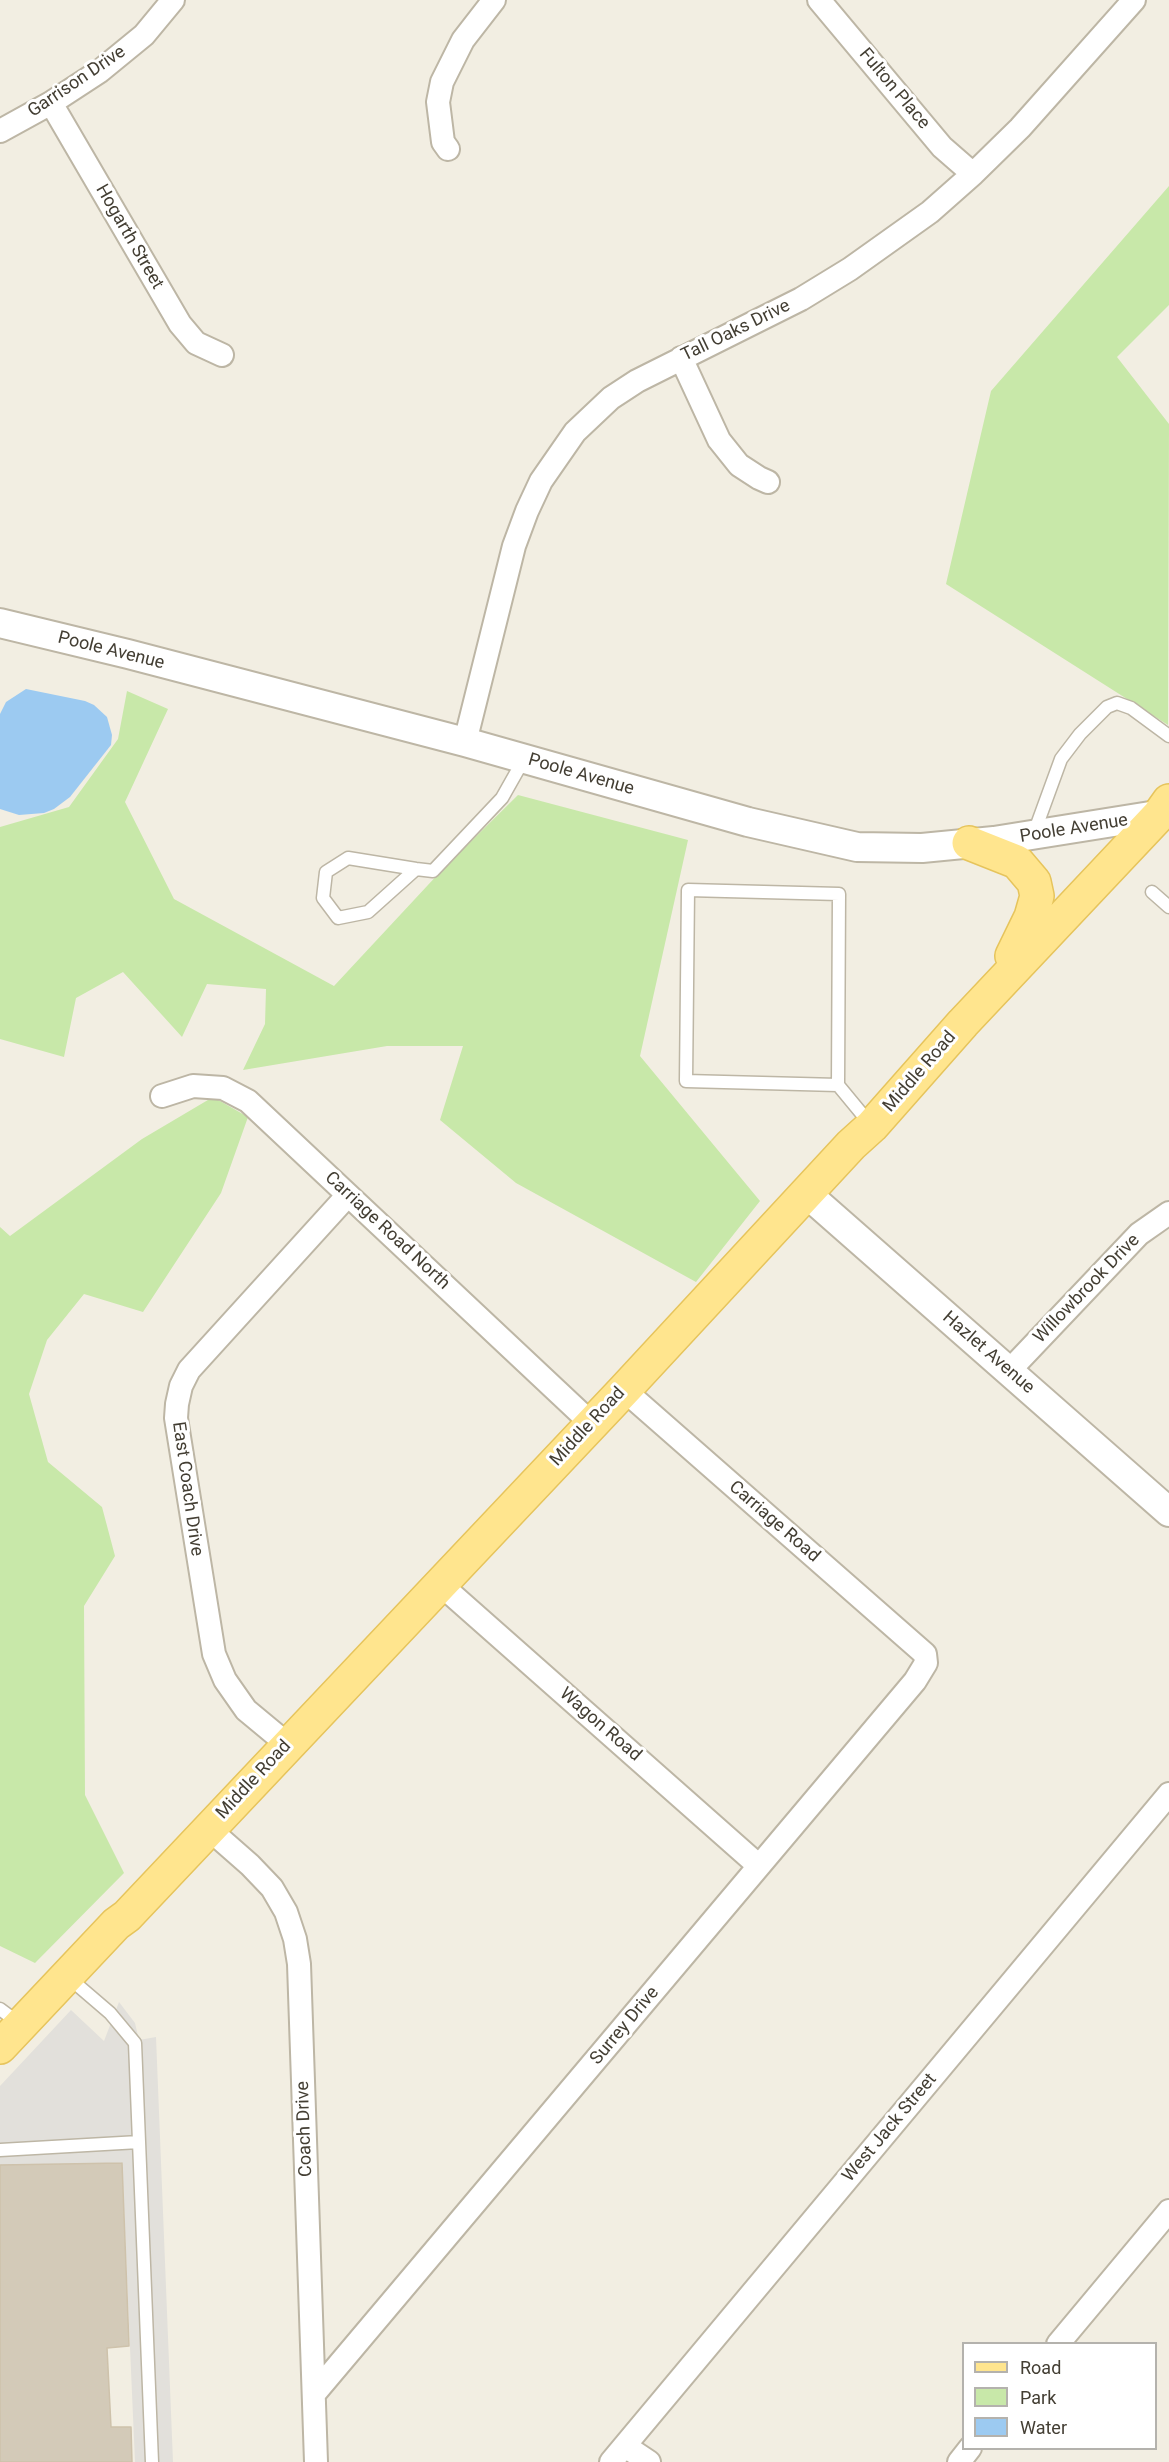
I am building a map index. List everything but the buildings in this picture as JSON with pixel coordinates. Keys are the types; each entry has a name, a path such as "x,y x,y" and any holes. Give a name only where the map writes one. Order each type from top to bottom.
{"main road":[{"name":"Middle Road","path":"7,2027 67,1976 209,1829 624,1390 806,1193 872,1126 999,984 1166,810"},
{"path":"969,843 1017,862 1034,882 1037,896 1031,917 999,984"}],"street":[{"name":"Garrison Drive","path":"0,130 51,103 118,58 144,35 173,0"},
{"path":"448,149 443,142 438,102 442,82 463,40 494,0"},
{"name":"Fulton Place","path":"819,0 942,147 973,174"},
{"name":"Tall Oaks Drive","path":"465,742 514,546 527,511 542,481 575,432 611,398 637,381 764,319 850,269 930,212 1020,128 1134,0"},
{"name":"Hogarth Street","path":"51,103 180,324 196,343 222,355"},
{"path":"681,358 719,440 739,465 768,482"},
{"name":"Poole Avenue","path":"0,623 465,742 748,822 834,843 890,849 969,843 1033,836 1166,810"},
{"name":"Carriage Road North","path":"162,1096 193,1086 223,1088 248,1101 592,1424"},
{"name":"Hazlet Avenue","path":"806,1193 1169,1512"},
{"name":"East Coach Drive","path":"287,1744 246,1710 225,1680 214,1654 176,1418 177,1404 181,1386 189,1370 348,1195"},
{"name":"Willowbrook Drive","path":"1009,1371 1139,1234 1169,1213"},
{"name":"Carriage Road","path":"624,1390 925,1654"},
{"name":"Wagon Road","path":"440,1584 759,1866"},
{"name":"Surrey Drive","path":"314,2394 915,1681 926,1663 925,1654"},
{"name":"West Jack Street","path":"618,2454 1169,1794"},
{"name":"Coach Drive","path":"209,1829 272,1888 286,1912 295,1939 299,1964 316,2462"},
{"path":"1059,2342 1169,2211"},
{"path":"959,2462 968,2450"},
{"path":"618,2454 649,2462"}],"lane":[{"path":"1033,836 1061,759 1080,734 1107,707 1117,704 1131,708 1169,736"},
{"path":"416,869 368,912 338,918 323,898 326,872 348,858 416,869 433,872 502,798 524,759"},
{"path":"838,1085 686,1081 688,891 839,894 838,1085 872,1126"},
{"path":"1152,892 1169,907"},
{"path":"67,1976 110,2013 135,2043 152,2462"},
{"path":"0,2150 139,2142"}],"green space":[{"path":"1169,186 1169,305 1117,357 1169,424 1168,725 946,584 991,391"},
{"path":"127,691 168,709 125,802 174,899 334,986 441,871 518,795 688,840 640,1056 760,1201 696,1282 516,1183 440,1120 463,1046 387,1046 243,1070 265,1024 266,989 207,984 182,1037 123,972 76,998 64,1057 0,1039 0,827 69,807 118,739"},
{"path":"213,1097 248,1117 221,1193 143,1312 84,1294 47,1340 29,1394 48,1462 102,1507 115,1556 84,1606 85,1795 124,1873 35,1963 0,1946 0,1227 10,1236 142,1139"}],"shaded area":[{"path":"119,2002 135,2023 139,2040 156,2037 173,2462 135,2462 122,2164 0,2165 0,2086 71,2010 104,2041"}],"water":[{"path":"26,689 85,701 94,705 107,717 112,735 111,745 70,797 54,809 44,813 19,815 0,809 0,714 6,702"}]}
